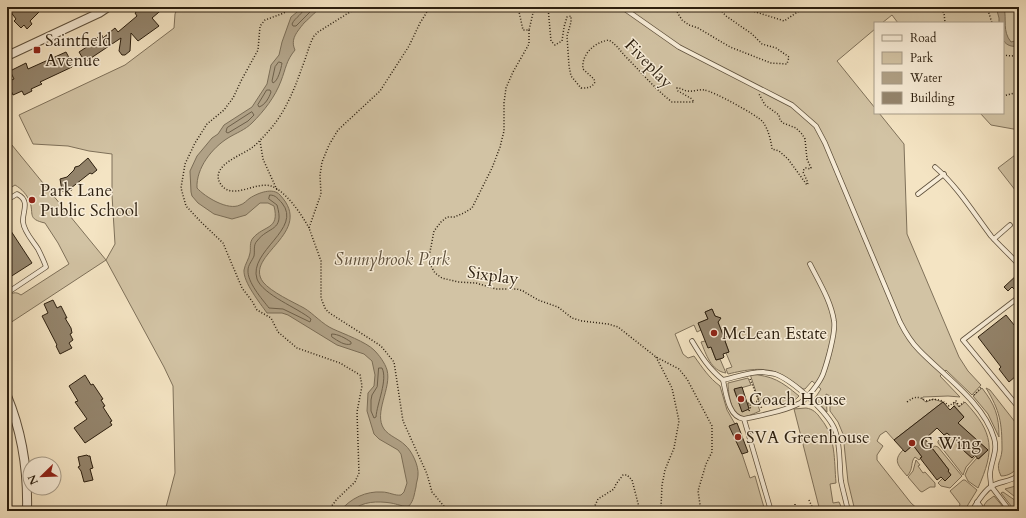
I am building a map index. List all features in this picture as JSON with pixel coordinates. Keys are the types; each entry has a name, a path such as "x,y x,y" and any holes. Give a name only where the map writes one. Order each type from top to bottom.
{"street":[{"path":"9,52 98,13 108,7"},
{"path":"7,396 18,431 24,458 27,484 27,511"}],"lane":[{"path":"622,7 680,48 792,105 816,126 825,143 900,322 906,333 918,349 982,412 990,425 995,444 994,460 990,473 991,486 1009,510"},
{"path":"935,166 944,174 957,190 1004,251 1018,262"},
{"path":"918,194 944,174"},
{"path":"7,200 17,194 24,200 24,226 40,253 46,267 7,293"},
{"path":"994,239 1010,225"},
{"path":"692,341 707,365 715,374 724,380 733,414 738,418 744,419 785,409 801,403 808,396 822,376 834,330 834,321 831,311 810,264"},
{"path":"1019,297 963,340 1019,408"},
{"path":"724,380 762,372 774,374 786,380 808,396 829,420 837,437 841,482 848,511"},
{"path":"744,419 771,511"},
{"path":"972,511 977,502 991,486 1011,480 1019,475"},
{"path":"977,502 984,511"}],"path":[{"path":"292,7 284,13 264,20 260,26 258,50 233,98 224,110 207,124 195,143 186,164 181,188 186,206 223,243 242,288 257,310 271,318 278,332 297,348 340,363 360,376 362,386 357,412 359,473 355,482 337,499 328,511"},
{"path":"358,7 314,36 287,106 272,128 260,141 253,147 223,165 219,173 219,180 224,188 232,191 261,185 269,186 277,190 301,214 309,228 321,261 321,296 325,308 328,312 382,346 394,362 403,421 427,474 431,489 448,511"},
{"path":"309,228 320,194 322,162 331,141 338,130 380,91 409,46 420,23 430,7"},
{"path":"518,7 523,30 529,30 536,7"},
{"name":"Fiveplay","path":"548,7 551,42 555,45 562,41 567,17 571,16 567,36 569,66 571,76 582,88 591,87 595,82 594,79 582,69 584,58 596,44 609,40 617,46 658,91 672,102 694,102 678,91 677,88 688,91 704,90 733,102 754,115 763,122 771,141 772,149 779,151 788,159 807,185 808,183 803,172 806,168 811,168 807,159 805,139 796,128 783,123 779,115 765,104 756,87"},
{"path":"674,7 682,20 689,25 698,28 730,47 771,63 786,64 789,57 776,48 762,44 752,34 726,16 718,7"},
{"path":"743,7 762,15 772,16 784,21 799,10 806,7"},
{"path":"792,7 799,10"},
{"path":"939,7 944,13 945,22"},
{"path":"987,7 992,22"},
{"name":"Sixplay","path":"529,30 529,44 513,72 506,88 504,103 504,130 500,147 492,168 472,208 464,214 447,218 441,222 434,231 429,257 431,266 435,273 442,278 458,282 476,283 496,289 517,289 538,300 558,307 572,318 618,327 656,357 679,369 687,379 712,426 712,452 706,464 698,492 700,511"},
{"path":"1004,54 1011,56 1019,55"},
{"path":"1004,96 1019,92"},
{"path":"260,141 263,159 277,190"},
{"path":"656,357 672,388 679,421 674,448 665,470 662,485 661,507 663,511"},
{"path":"748,374 764,414"},
{"path":"972,396 982,386"},
{"path":"907,402 917,396 926,401 935,398 943,401 949,406 956,401 959,406 964,402"},
{"path":"750,411 751,408 748,403 759,401"},
{"path":"593,511 598,500 614,488 619,478 623,475 628,475 632,480 640,511"},
{"path":"809,500 814,511"},
{"path":"795,504 795,511"},
{"path":"987,511 988,509 1009,510"}],"green space":[{"name":"Sunnybrook Park","path":"178,7 1019,7 1019,130 991,125 981,114 1004,114 1004,22 897,22 892,15 883,22 874,22 874,30 837,61 874,107 874,114 880,114 904,144 907,234 959,357 968,371 981,385 972,395 946,370 940,376 960,397 923,397 922,399 926,402 933,399 943,402 894,440 886,431 880,435 877,441 883,446 877,455 877,460 911,503 920,511 855,511 848,482 843,434 838,422 830,411 830,396 826,394 827,412 815,398 821,389 812,381 805,389 803,389 783,376 768,370 748,370 728,374 726,369 732,367 726,353 729,352 725,341 727,338 723,335 718,322 720,320 715,316 712,309 705,312 708,319 699,323 701,330 697,332 694,325 675,334 683,354 688,358 694,356 709,376 720,386 727,410 735,424 730,426 750,478 755,476 765,511 165,511 175,473 173,386 106,260 115,244 112,195 112,154 68,146 33,144 19,115 125,65 174,28 175,14"},
{"path":"7,139 106,260 7,325 7,296 14,293 21,295 69,264 45,223 33,218 30,202 24,192 15,185 7,190"},
{"path":"1019,152 1019,195 998,168"},
{"path":"705,341 711,347 716,360 720,359 726,373 716,369 710,361 701,342"},
{"path":"750,374 765,376 776,380 799,396 793,401 789,402 770,402 769,400 760,404"},
{"path":"748,378 751,385 734,390 742,411 749,409 748,404 757,403 760,411 749,416 742,417 735,412 733,408 728,383"},
{"path":"982,388 993,405 997,416 999,437 988,414 973,396"},
{"path":"986,388 990,390 1019,427 1019,466 1013,472 1001,476 998,468 1002,450 1001,424 997,410"},
{"path":"955,402 959,407 965,402 975,413 982,423 989,442 987,463 984,475 978,488 968,481 965,475 968,468 977,458 979,459 988,450 958,423 964,417 953,404"},
{"path":"806,408 813,410 818,415 826,426 832,441 836,483 830,484 833,503 839,502 843,511 820,511 794,409"},
{"path":"947,433 964,448 963,450 972,458 975,455 976,456 966,467 963,475 938,443 938,441"},
{"path":"913,445 922,457 919,460 915,457 907,476 901,469 897,460 903,450 905,452"},
{"path":"935,446 938,447 962,476 950,488 941,486 938,483 943,478 945,481 951,475 948,471 949,470 932,448"},
{"path":"916,460 923,473 925,472 935,483 935,487 930,487 922,492 908,477 913,471"},
{"path":"963,480 977,490 966,508 963,510 959,508 960,504 950,491"},
{"path":"1019,485 1019,500 1005,489"},
{"path":"1003,492 1019,503 1019,511 1015,511 1001,493"},
{"path":"994,496 1004,508 985,507 984,505 987,501"}],"water":[{"path":"303,7 324,7 313,14 297,33 293,42 295,50 288,61 279,87 269,104 261,114 243,130 228,138 216,147 202,166 197,181 197,188 211,199 223,205 229,206 244,203 253,196 265,192 273,191 280,195 289,209 290,221 278,243 262,262 259,272 263,282 277,293 308,310 329,327 370,347 382,359 387,370 388,377 381,408 381,423 384,429 391,436 403,443 408,448 418,471 413,499 409,506 386,502 376,502 360,505 352,511 340,511 349,502 365,494 382,492 401,495 404,492 407,483 401,454 398,450 379,439 374,434 367,411 368,393 374,386 375,375 372,361 364,354 337,345 288,315 282,313 267,313 249,286 244,275 244,270 250,251 251,242 257,234 273,223 275,219 274,206 268,203 260,203 246,215 232,219 214,214 198,203 192,196 191,192 190,171 197,156 212,138 218,134 224,125 252,107 267,84 271,65 279,55 291,17"},
{"path":"996,7 1004,7 1008,38 1011,42 1019,40 1019,46 1010,46 1004,41 1004,22 999,22"}],"building":[{"path":"7,7 24,7 26,10 31,7 35,7 39,12 30,21 32,24 27,29 24,25 21,28 14,21 16,19"},
{"path":"142,7 165,7 152,18 159,26 138,41 131,33 130,51 125,55 122,55 119,51 121,38 85,62 79,52 96,41 95,39 102,35 103,38 115,28 118,32 137,16 135,13"},
{"path":"66,52 73,65 72,67 40,82 42,84 31,89 32,91 24,95 22,91 13,95 7,82 14,79 10,71 26,63 28,69"},
{"path":"88,158 97,170 92,174 90,173 71,188 72,190 62,191 60,179 67,177 75,167 79,166"},
{"path":"7,225 32,263 7,279"},
{"path":"1019,273 1019,286 1015,290 1012,287 1008,291 1004,287"},
{"path":"53,300 57,308 61,306 67,318 65,318 71,328 72,333 70,334 73,340 69,343 72,348 60,354 42,316 48,313 44,304"},
{"name":"McLean Estate","path":"712,309 715,316 721,318 718,322 723,335 728,337 725,341 729,352 723,354 723,358 716,360 711,347 708,348 698,323 708,319 705,312"},
{"path":"1006,315 1019,331 1019,381 1016,376 1009,382 999,369 1001,367 978,337"},
{"path":"85,375 103,399 101,400 105,406 103,407 112,421 110,422 112,425 85,443 74,428 87,419 75,402 78,401 69,386"},
{"name":"Coach House","path":"742,387 749,409 742,412 734,389"},
{"name":"G Wing","path":"943,402 950,410 954,406 964,417 958,423 988,450 978,459 975,455 972,458 963,450 964,448 947,433 944,435 937,428 925,439 949,470 948,471 951,475 945,481 941,477 937,480 920,458 922,457 913,445 905,452 894,440"},
{"name":"SVA Greenhouse","path":"737,423 748,452 742,454 729,426"},
{"path":"87,455 90,456 93,468 90,469 93,480 84,482 81,471 78,467 80,466 78,457"}],"place":[{"name":"Saintfield Avenue","path":"37,50"},
{"name":"Park Lane Public School","path":"32,200"},
{"name":"McLean Estate","path":"714,333"},
{"name":"Coach House","path":"741,399"},
{"name":"SVA Greenhouse","path":"738,437"},
{"name":"G Wing","path":"912,443"}]}
